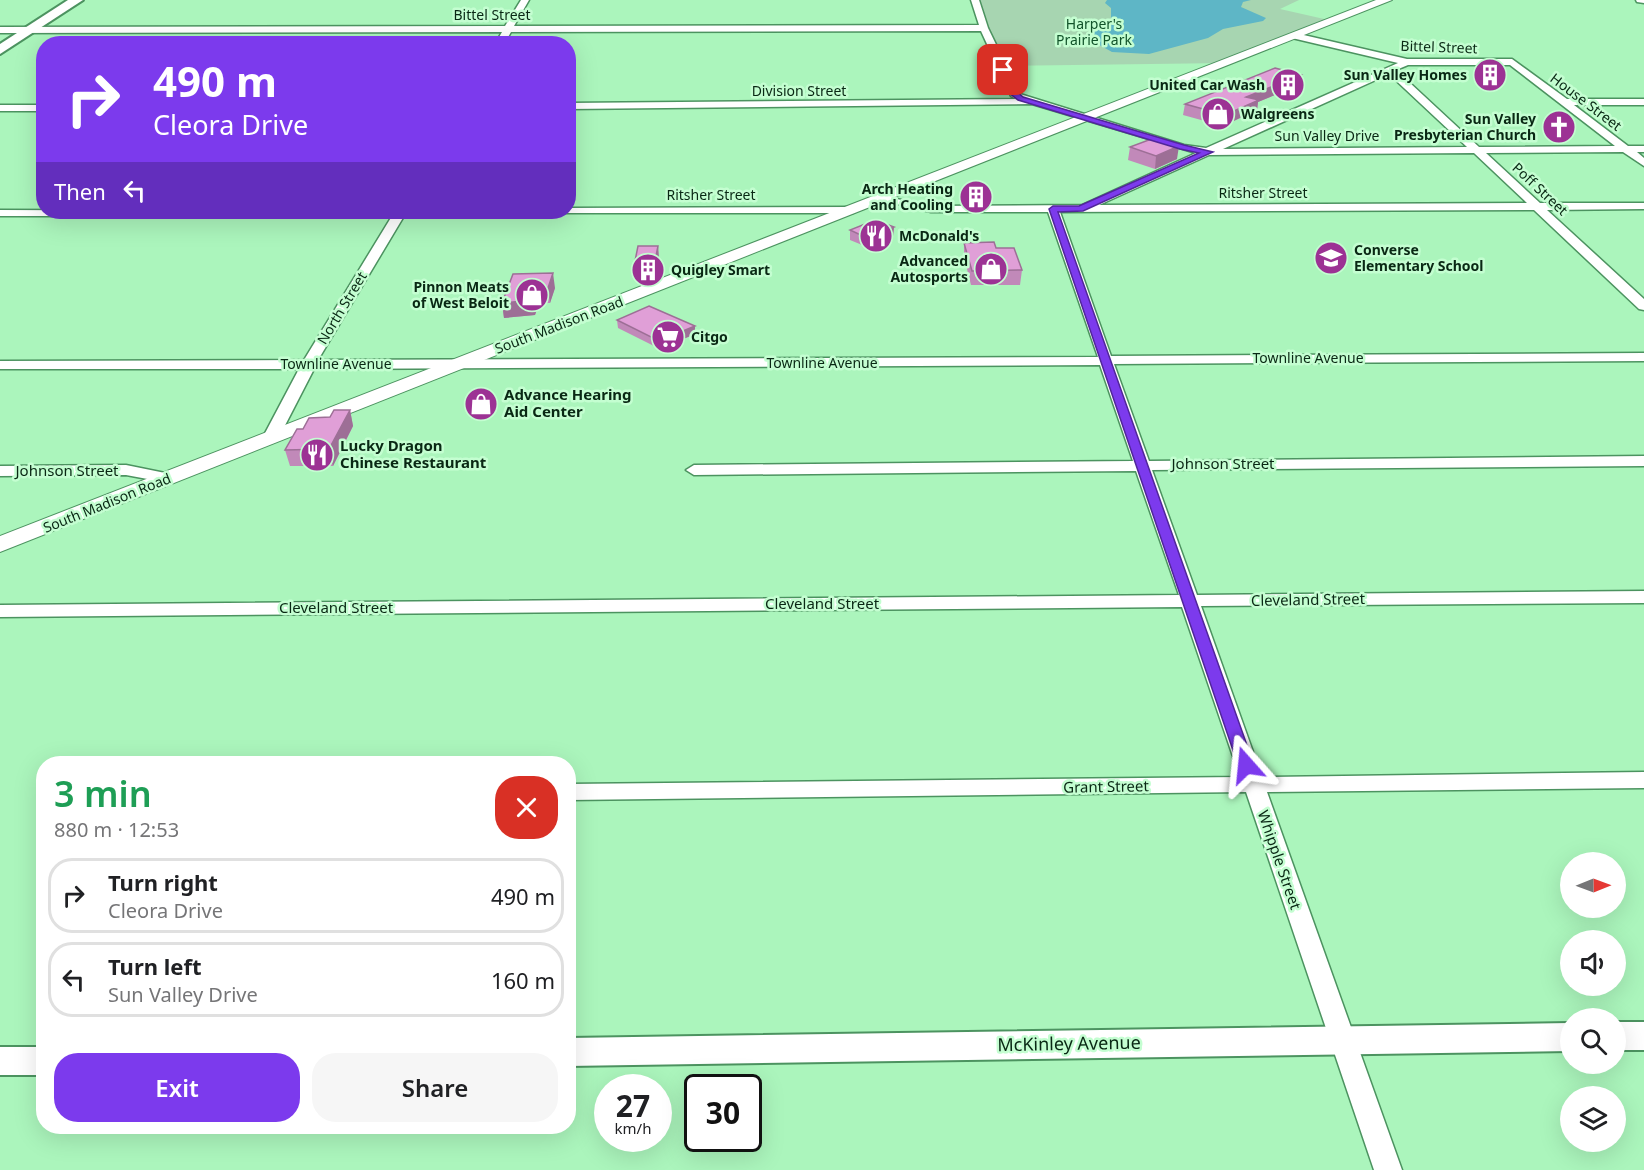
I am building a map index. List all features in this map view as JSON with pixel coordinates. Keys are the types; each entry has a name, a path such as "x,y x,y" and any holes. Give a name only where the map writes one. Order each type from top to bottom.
{"main road":[{"path":"0,50 77,0"},
{"name":"South Madison Road","path":"0,545 1386,0"}],"street":[{"path":"504,36 525,0"},
{"path":"975,0 984,28 1012,93 1030,102 1086,118"},
{"name":"Bittel Street","path":"0,30 984,28"},
{"name":"Bittel Street","path":"1295,36 1407,62 1512,62"},
{"path":"1080,209 1407,62"},
{"name":"House Street","path":"1512,62 1644,163"},
{"name":"Poff Street","path":"1389,69 1644,306"},
{"name":"Division Street","path":"576,106 1030,102"},
{"path":"1566,102 1644,102"},
{"path":"0,108 36,108"},
{"name":"Sun Valley Drive","path":"1086,118 1183,148 1209,152 1644,149"},
{"name":"Ritsher Street","path":"882,199 931,209 1644,206"},
{"name":"Whipple Street","path":"1053,209 1388,1170"},
{"name":"Ritsher Street","path":"576,211 853,210"},
{"path":"0,213 36,213"},
{"name":"North Street","path":"271,437 309,364 396,219"},
{"name":"Townline Avenue","path":"0,365 1080,363 1644,357"},
{"name":"Johnson Street","path":"694,470 1644,461"},
{"name":"Johnson Street","path":"0,471 126,471 169,478"},
{"name":"Cleveland Street","path":"0,611 1644,597"},
{"name":"Grant Street","path":"576,792 1644,780"},
{"path":"1626,1036 1644,1035"},
{"name":"McKinley Avenue","path":"576,1052 1560,1037"},
{"path":"0,1061 36,1060"}],"green space":[{"name":"Harper's Prairie Park","path":"975,0 1299,0 1280,9 1333,21 1227,63 1001,66"}],"water":[{"path":"1107,0 1251,0 1243,2 1241,7 1266,18 1263,21 1223,29 1208,38 1149,54 1112,52 1087,38 1090,31 1111,19 1111,8 1105,3"}],"building":[{"path":"1275,68 1301,75 1246,97 1259,100 1225,115 1185,104"},
{"path":"1154,138 1179,146 1156,156 1130,147"},
{"path":"875,220 894,227 867,238 850,230"},
{"path":"994,242 996,248 1014,248 1022,270 972,271 964,243"},
{"path":"638,246 658,246 655,261 635,261"},
{"path":"553,273 548,288 537,289 533,300 502,303 513,274"},
{"path":"649,306 695,326 659,341 617,320"},
{"path":"334,410 350,410 329,449 285,450 297,429 303,429 309,418 330,417"}],"place":[{"name":"Sun Valley Homes","path":"1490,75"},
{"name":"United Car Wash","path":"1288,85"},
{"name":"Walgreens","path":"1218,114"},
{"name":"Sun Valley Presbyterian Church","path":"1559,127"},
{"name":"Arch Heating and Cooling","path":"976,197"},
{"name":"McDonald's","path":"876,236"},
{"name":"Converse Elementary School","path":"1331,258"},
{"name":"Advanced Autosports","path":"991,269"},
{"name":"Quigley Smart","path":"648,270"},
{"name":"Pinnon Meats of West Beloit","path":"532,295"},
{"name":"Citgo","path":"668,337"},
{"name":"Advance Hearing Aid Center","path":"481,404"},
{"name":"Lucky Dragon Chinese Restaurant","path":"317,455"}],"route":[{"path":"1003,70 1012,93 1021,98 1183,148 1209,152 1080,209 1053,209 1246,765"}]}
